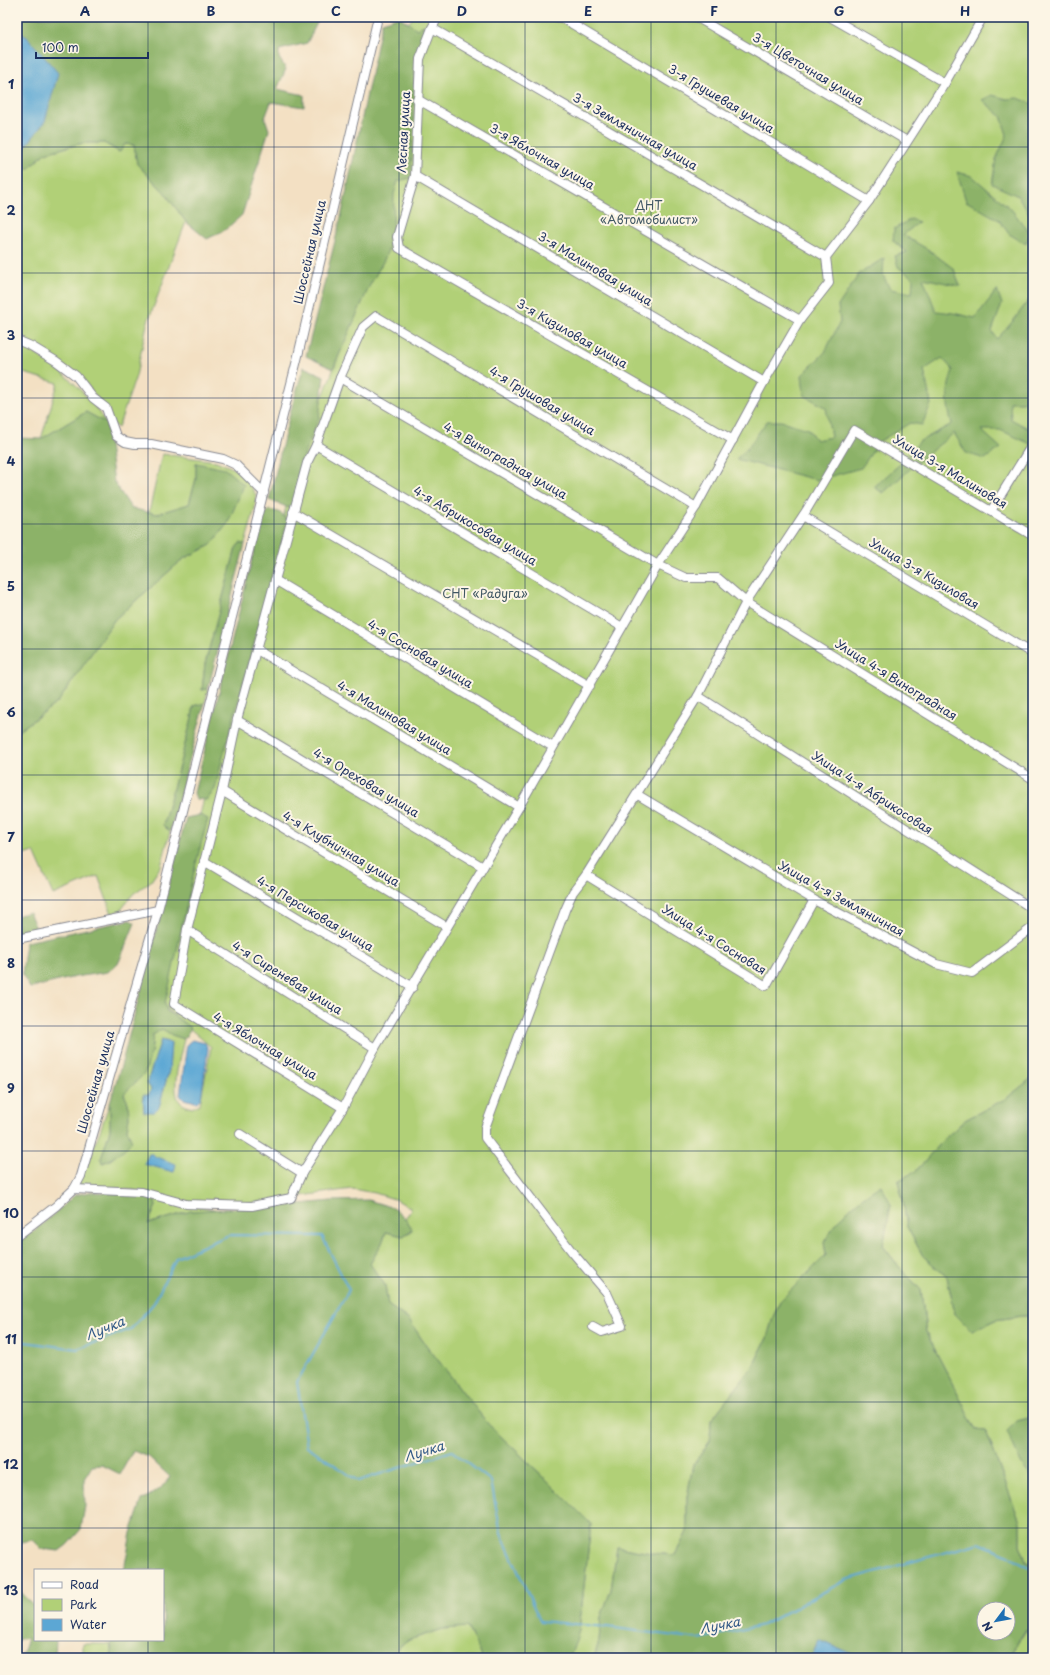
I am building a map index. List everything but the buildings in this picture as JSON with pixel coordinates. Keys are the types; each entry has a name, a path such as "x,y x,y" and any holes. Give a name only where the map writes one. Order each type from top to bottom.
{"street":[{"name":"Шоссейная улица","path":"17,1236 56,1206 74,1189 81,1176 158,910 297,360 378,17"},
{"name":"Лесная улица","path":"399,248 397,237 415,176 420,59 438,17"},
{"path":"556,17 562,17"},
{"name":"3-я Грушевая улица","path":"562,17 869,201"},
{"name":"3-я Цветочная улица","path":"696,17 907,141"},
{"path":"830,17 945,83"},
{"path":"74,1189 142,1192 186,1204 252,1206 291,1198 302,1173 343,1108 375,1048 520,807 658,565 696,507 764,382 800,320 829,283 826,257 869,201 945,83 979,18"},
{"name":"3-я Земляничная улица","path":"432,28 826,257"},
{"name":"3-я Яблочная улица","path":"418,99 800,320"},
{"name":"3-я Малиновая улица","path":"415,176 764,382"},
{"name":"3-я Кизиловая улица","path":"399,248 733,440"},
{"name":"4-я Грушовая улица","path":"340,378 363,327 376,316 696,507"},
{"path":"17,340 31,346 56,361 76,376 93,398 106,408 116,436 125,442 135,444 151,444 223,459 236,465 264,493"},
{"path":"186,930 222,791 237,720 307,463 316,445 340,378"},
{"name":"4-я Виноградная улица","path":"340,378 658,565 686,578 718,578 746,602"},
{"name":"Улица 3-я Малиновая","path":"803,516 854,430 1033,536"},
{"path":"991,511 1033,443"},
{"name":"4-я Абрикосовая улица","path":"316,445 622,627"},
{"path":"294,512 590,686"},
{"path":"593,1327 602,1332 622,1326 607,1293 572,1253 486,1138 485,1128 565,910 573,892 586,875 638,795 698,696 746,602 803,516"},
{"name":"Улица 3-я Кизиловая","path":"803,516 1033,654"},
{"name":"4-я Сосновая улица","path":"275,580 553,747"},
{"name":"Улица 4-я Виноградная","path":"746,602 1033,779"},
{"name":"4-я Малиновая улица","path":"257,650 520,807"},
{"name":"Улица 4-я Абрикосовая","path":"698,696 1033,910"},
{"name":"4-я Ореховая улица","path":"237,720 483,867"},
{"name":"4-я Клубничная улица","path":"222,791 447,927"},
{"name":"Улица 4-я Земляничная","path":"638,795 814,900 936,964 972,973 1033,926"},
{"name":"4-я Персиковая улица","path":"204,861 413,987"},
{"name":"Улица 4-я Сосновая","path":"586,875 766,986 814,900"},
{"path":"17,939 158,910"},
{"name":"4-я Яблочная улица","path":"186,930 174,1004 343,1108"},
{"name":"4-я Сиреневая улица","path":"186,930 375,1048"},
{"path":"240,1134 302,1173"}],"green space":[{"path":"17,17 320,17 307,43 279,50 279,58 286,69 277,89 304,95 304,107 271,102 265,118 269,130 242,215 225,230 207,239 186,222 165,193 137,164 134,145 125,144 120,152 104,143 83,143 45,153 28,169 17,160 45,121 27,37 17,31"},
{"path":"400,17 417,29 423,25 425,31 415,70 411,178 398,181 394,194 393,238 384,260 369,287 333,369 306,356 342,213 382,22"},
{"path":"413,17 1033,17 1033,1077 1007,1098 965,1120 941,1142 916,1171 898,1181 903,1200 907,1227 923,1256 947,1277 955,1314 972,1331 995,1320 1033,1316 1033,1417 1017,1421 1023,1467 1033,1478 1033,1563 1027,1563 1020,1546 1020,1522 986,1431 976,1430 926,1332 921,1290 901,1269 883,1246 891,1204 824,1242 826,1255 781,1300 773,1317 767,1338 752,1368 711,1420 710,1441 693,1465 687,1497 687,1532 675,1555 651,1553 617,1547 611,1590 601,1617 599,1641 594,1658 534,1658 579,1631 591,1524 488,1424 423,1341 409,1320 388,1305 385,1285 370,1264 382,1243 386,1232 403,1236 412,1231 405,1218 412,1209 397,1200 375,1193 352,1189 244,1204 213,1198 214,1203 180,1201 133,1190 78,1185 110,1102 110,1130 101,1159 103,1163 112,1159 127,1129 129,1117 128,1103 124,1094 145,1073 151,1053 153,1035 162,1029 172,1035 184,1039 177,1072 176,1090 178,1098 182,1104 192,1108 200,1104 211,1047 157,1000 207,785 271,568 297,462 371,274 388,54","holes":["161,1040 171,1042 169,1070 159,1107 144,1112 143,1096 149,1095 151,1089 147,1083","152,1154 174,1172 145,1164"]},
{"path":"992,95 1007,99 1018,98 1033,104 1033,183 1030,184 1033,185 1033,220 1018,196 992,184 996,159 1007,135 1001,116 982,100"},
{"path":"83,143 104,143 119,152 125,144 134,145 137,164 165,193 186,222 147,324 136,376 118,428 113,424 95,395 81,377 17,337 17,160 28,169 45,153"},
{"path":"957,172 972,176 1011,209 1030,233 1026,244 1009,234 999,220 966,201"},
{"path":"911,219 919,222 903,235 929,250 954,269 960,286 923,278 936,311 975,318 997,290 1002,304 992,331 997,339 1028,301 1033,301 1033,402 1010,402 1011,419 1033,431 1033,445 1000,430 981,430 1001,448 985,459 966,453 954,433 883,493 874,487 900,464 920,441 952,424 949,410 948,391 953,370 942,358 924,370 931,404 922,425 910,423 880,441 861,468 817,480 736,459 747,449 767,421 781,421 808,429 816,440 831,437 826,408 804,395 802,375 825,352 840,322 838,306 859,274 884,258 883,275 890,289 912,293 913,278 898,267 895,256 907,252 893,241 894,229"},
{"path":"17,343 45,360 67,377 87,397 106,423 86,412 41,439 58,383 17,371"},
{"path":"304,367 324,376 319,418 305,452 292,509 269,500 289,417"},
{"path":"86,412 106,423 114,482 131,508 156,514 189,504 196,479 196,463 225,469 244,485 228,523 211,545 183,559 115,619 58,702 17,732 17,438 41,439"},
{"path":"162,454 216,461 235,469 248,482 256,495 255,508 245,544 240,543 236,548 205,664 202,690 208,689 205,703 194,706 163,825 170,832 161,866 151,881 133,894 121,910 112,914 98,876 53,895 34,852 17,857 17,732 58,702 115,619 183,559 211,545 196,463 196,479 189,504 156,514 149,512"},
{"path":"269,510 279,512 288,520 215,789 207,800 196,799 194,793 263,516"},
{"path":"240,543 245,544 208,689 202,690 205,664 236,548"},
{"path":"205,703 170,832 163,825 194,706"},
{"path":"200,815 208,819 196,864 165,1003 167,1011 191,1028 184,1039 172,1035 162,1029 153,1035 151,1053 145,1073 124,1094 128,1103 129,1117 127,1129 132,1141 118,1154 102,1163 101,1159 110,1130 110,1102 121,1066 186,818"},
{"path":"29,912 37,931 17,935 17,916"},
{"path":"130,920 135,923 119,962 108,972 75,977 30,988 22,974 26,942"},
{"path":"1033,1077 1033,1316 995,1320 972,1331 955,1314 947,1277 923,1256 907,1227 903,1200 898,1181 916,1171 941,1142 965,1120 1007,1098"},
{"path":"881,1185 891,1204 883,1246 901,1269 921,1290 926,1332 976,1430 986,1431 1020,1522 1020,1546 1027,1563 1033,1563 1033,1639 1026,1629 1008,1658 861,1658 819,1640 811,1658 620,1658 618,1656 616,1658 594,1658 599,1641 601,1617 611,1590 617,1547 651,1553 675,1555 687,1532 687,1497 693,1465 710,1441 711,1420 752,1368 767,1338 773,1317 781,1300 826,1255 824,1242 842,1216 856,1203"},
{"path":"89,1192 122,1193 154,1199 156,1206 148,1224 191,1211 331,1201 368,1200 394,1208 405,1218 412,1230 403,1236 386,1232 382,1243 370,1264 385,1285 388,1305 409,1320 423,1341 488,1424 591,1524 579,1631 570,1658 536,1656 534,1658 482,1658 467,1627 443,1629 406,1641 387,1658 112,1658 111,1641 164,1641 164,1569 124,1569 131,1533 142,1500 160,1489 170,1477 149,1457 133,1451 120,1474 102,1465 92,1466 84,1479 85,1506 81,1529 67,1545 59,1551 42,1549 33,1540 22,1542 17,1546 17,1243 40,1226 75,1195"},
{"path":"154,1199 220,1210 191,1211 148,1224 156,1206"},
{"path":"1033,1417 1033,1478 1023,1467 1007,1431 1017,1421"},
{"path":"17,1588 34,1606 34,1641 56,1641 55,1658 20,1658 28,1638 19,1639 17,1642"},
{"path":"467,1627 482,1658 387,1658 406,1641 443,1629"},
{"path":"1027,1629 1033,1639 1033,1658 1008,1658"},
{"path":"83,1644 110,1644 112,1658 83,1658"}],"water":[{"path":"17,31 27,37 58,73 45,121 17,158"},
{"path":"161,1040 171,1043 169,1070 159,1107 154,1112 144,1112 143,1095 149,1095 151,1089 147,1083"},
{"path":"192,1040 205,1043 208,1049 201,1098 197,1102 183,1099 180,1095 187,1044"},
{"path":"149,1154 176,1164 174,1172 144,1164"},
{"path":"819,1640 861,1658 811,1658"}],"waterway":[{"name":"Лучка","path":"17,1341 77,1349 131,1329 154,1303 176,1258 229,1235 322,1236 349,1290 297,1382 307,1446 358,1481 452,1451 491,1481 501,1533 540,1621 607,1627 699,1639 763,1625 846,1580 979,1543 1009,1555 1033,1570"}],"park label":[{"name":"ДНТ «Автомобилист»","path":"649,213"},
{"name":"СНТ «Радуга»","path":"485,594"}]}
